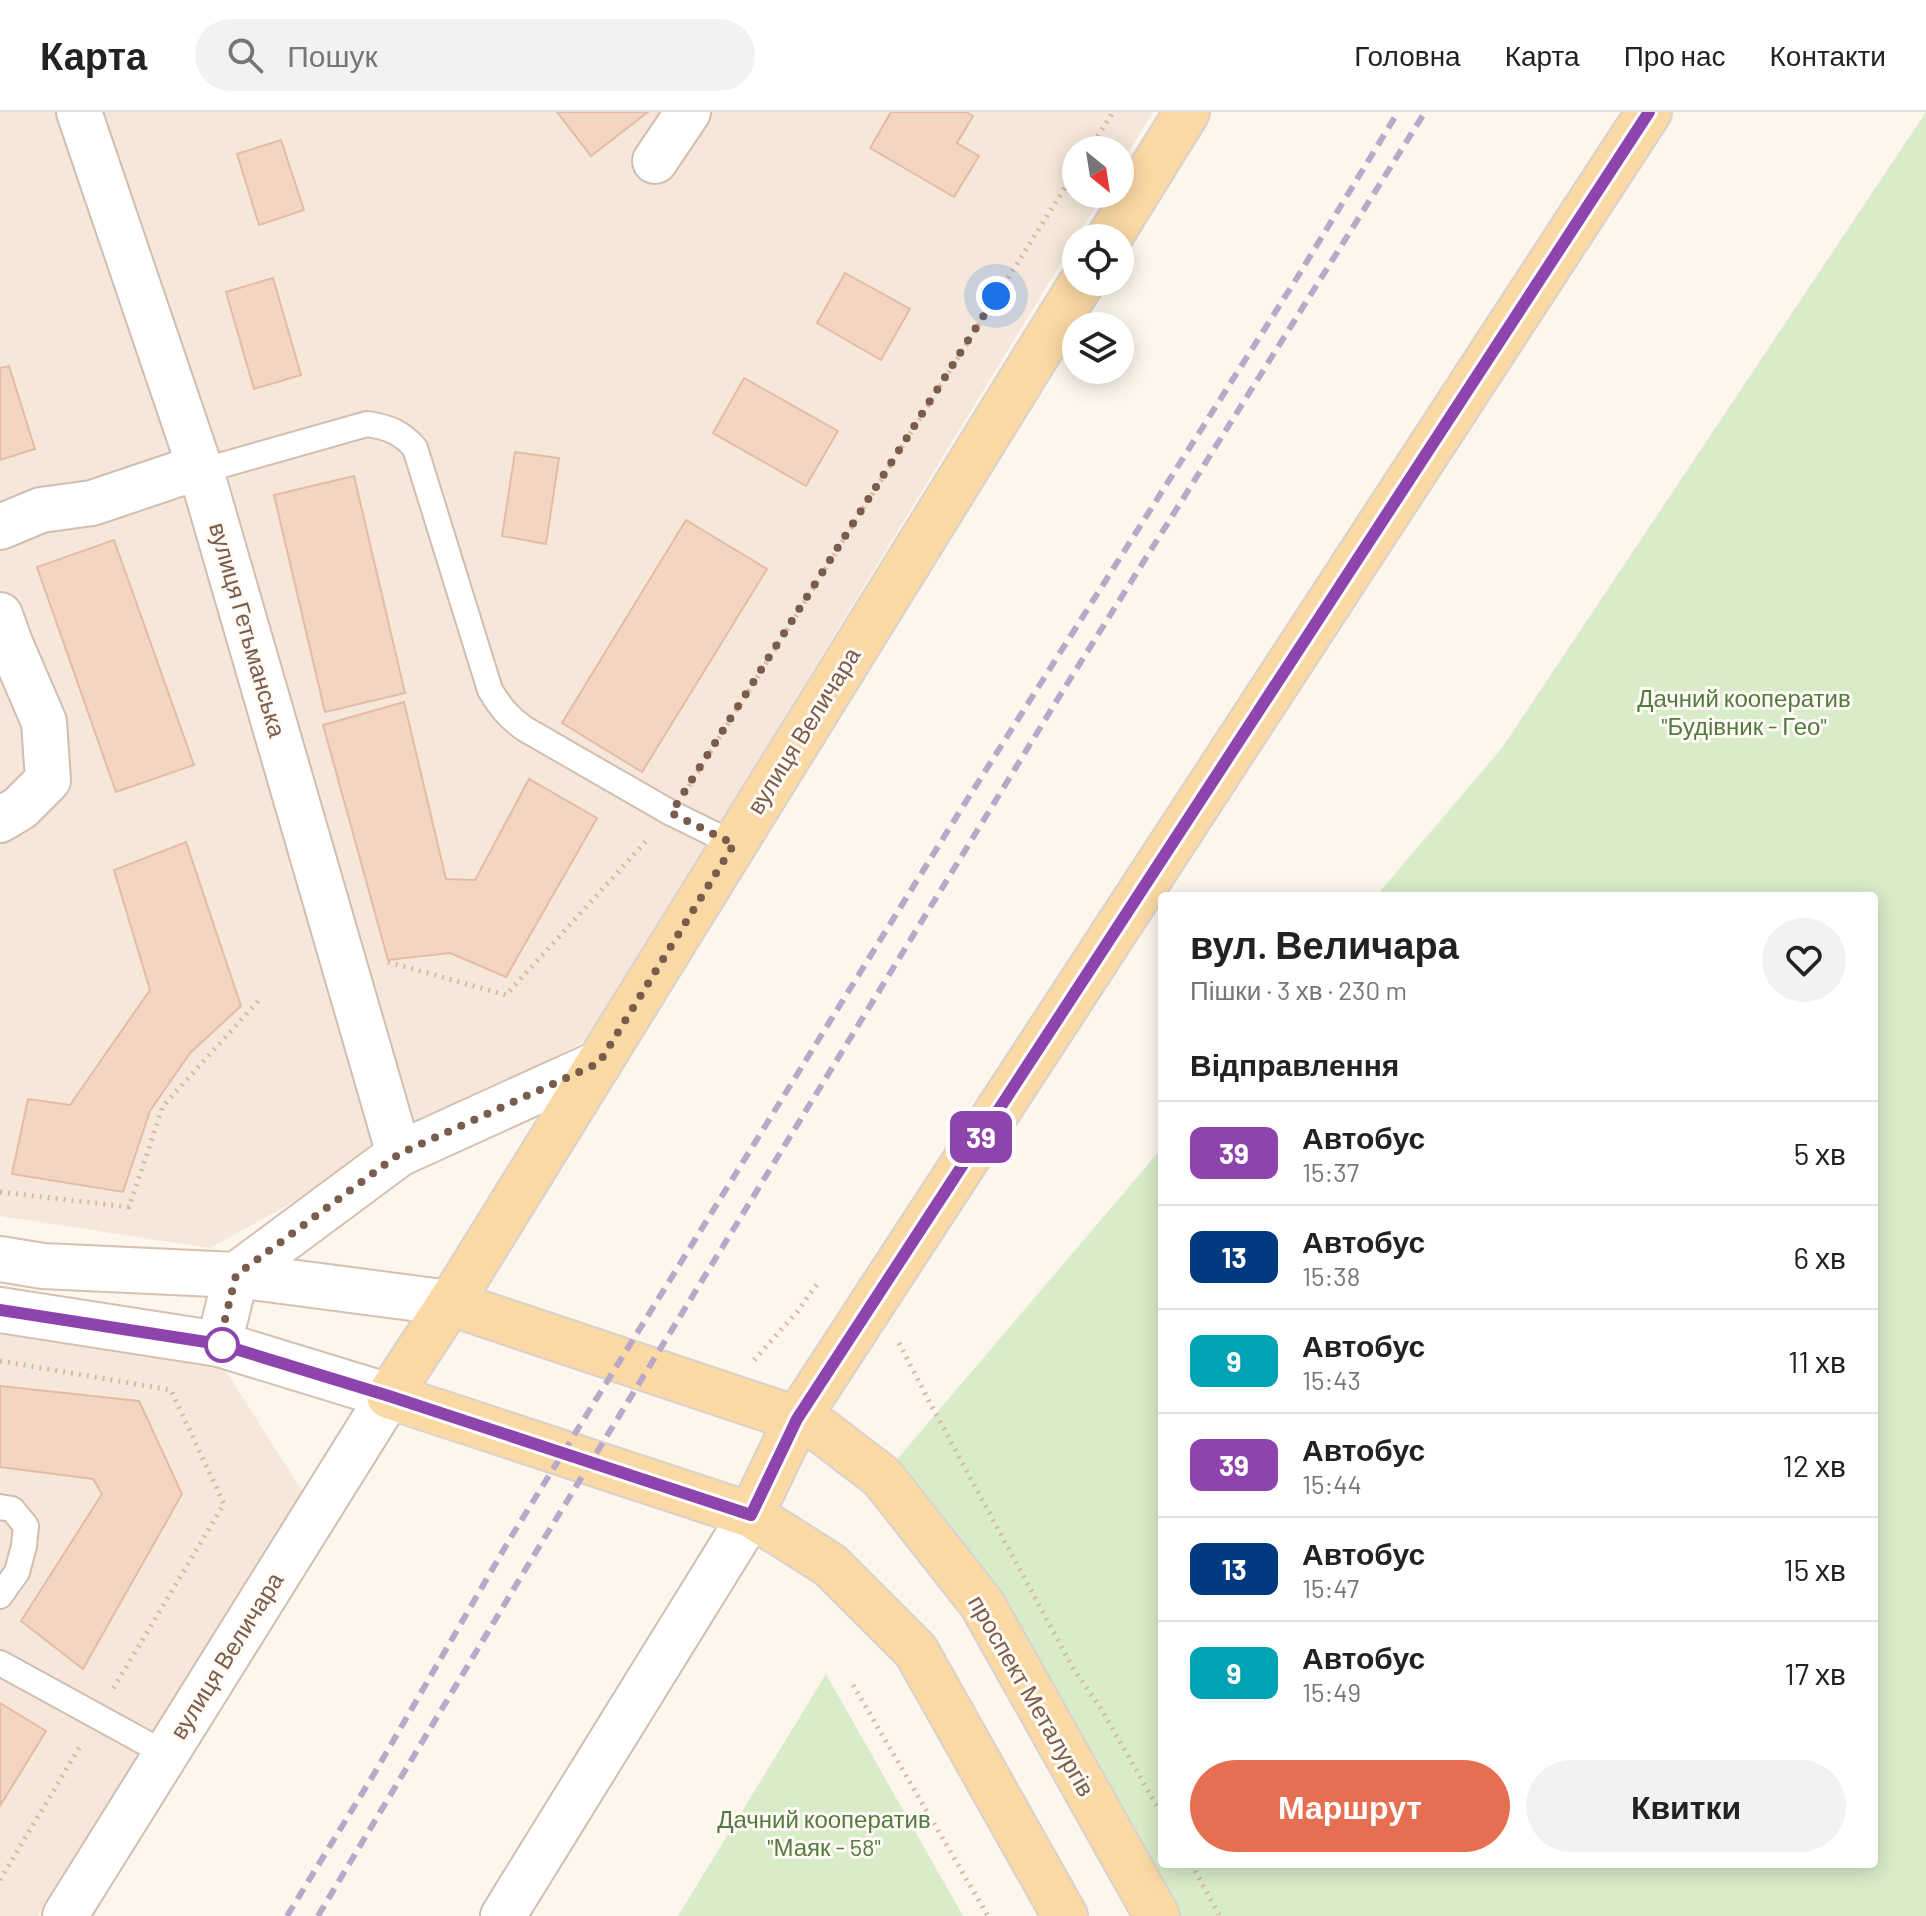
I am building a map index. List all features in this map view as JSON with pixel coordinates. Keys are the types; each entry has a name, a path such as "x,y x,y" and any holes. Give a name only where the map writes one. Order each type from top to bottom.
{"main road":[{"path":"1118,224 1187,112"},
{"path":"751,1515 797,1419 1649,112"},
{"name":"вулиця Величара","path":"389,1396 450,1303 1073,296"},
{"name":"проспект Металургів","path":"450,1303 797,1419 822,1431 882,1477 982,1604 1157,1916"},
{"path":"389,1396 751,1515 830,1565 916,1651 1065,1916"}],"street":[{"name":"вулиця Гетьманська","path":"79,112 201,471 399,1154"},
{"path":"655,161 688,112"},
{"path":"0,527 41,510 92,503 178,474 201,471"},
{"path":"0,615 44,722 48,780 20,808 0,820"},
{"path":"219,1344 236,1275 399,1154 599,1063"},
{"path":"0,1259 43,1266 236,1275 450,1303"},
{"path":"0,1310 219,1344 389,1396"},
{"name":"вулиця Величара","path":"65,1916 389,1396"},
{"path":"503,1916 751,1515"}],"lane":[{"path":"201,471 367,424 387,427 405,436 415,448 490,690 499,707 525,729 671,813 734,844"},
{"path":"0,1507 12,1509 26,1526 17,1572 0,1596"},
{"path":"0,1663 166,1754"}],"path":[{"path":"1098,136 1113,112"},
{"path":"383,961 506,995 671,813 1062,192"},
{"path":"0,1192 129,1207 163,1106 259,1000"},
{"path":"899,1345 1074,1670 1100,1707 1158,1808"},
{"path":"0,1361 171,1390 224,1504"},
{"path":"853,1685 988,1916"},
{"path":"1193,1868 1220,1916"}],"shaded area":[{"path":"0,112 1153,112 1134,143 1134,136 1062,136 1062,208 1094,208 1085,224 1062,224 1062,261 588,1039 210,1248 0,1216"},
{"path":"0,1331 222,1365 306,1497 38,1916 0,1916"}],"green space":[{"name":"Дачний кооператив \"Будівник - Гео\"","path":"1926,112 1926,1916 1157,1916 882,1477 1158,1153 1158,1868 1878,1868 1878,892 1379,892 1502,748"},
{"name":"Дачний кооператив \"Маяк - 58\"","path":"826,1674 963,1916 678,1916"}],"building":[{"path":"557,112 648,112 591,156"},
{"path":"891,112 966,112 973,116 957,143 979,156 954,197 870,148"},
{"path":"281,140 304,210 259,225 237,154"},
{"path":"845,273 910,309 881,360 817,323"},
{"path":"273,278 301,375 254,389 226,292"},
{"path":"9,366 35,449 0,460 0,368"},
{"path":"744,378 838,431 806,486 713,433"},
{"path":"515,452 559,458 546,544 502,536"},
{"path":"354,476 405,693 325,712 274,495"},
{"path":"686,520 767,569 642,772 562,723"},
{"path":"114,540 194,765 116,792 37,567"},
{"path":"404,702 446,879 475,880 529,779 597,818 506,977 450,953 388,960 323,725"},
{"path":"186,842 241,1006 190,1053 150,1111 123,1192 12,1174 28,1099 70,1105 150,990 114,870"},
{"path":"0,1386 139,1401 182,1494 83,1669 21,1621 102,1494 93,1479 0,1467"},
{"path":"0,1703 46,1731 0,1806"}],"railway":[{"path":"287,1916 374,1774 511,1537 960,811 1295,281 1398,112"},
{"path":"318,1916 531,1560 1062,692 1425,112"}],"bus line":[{"name":"39","path":"0,1310 219,1344 389,1396 751,1515 797,1419 1649,112"}],"route":[{"path":"222,1345 219,1344 236,1275 399,1154 599,1063 734,844 671,813 996,296"}]}
